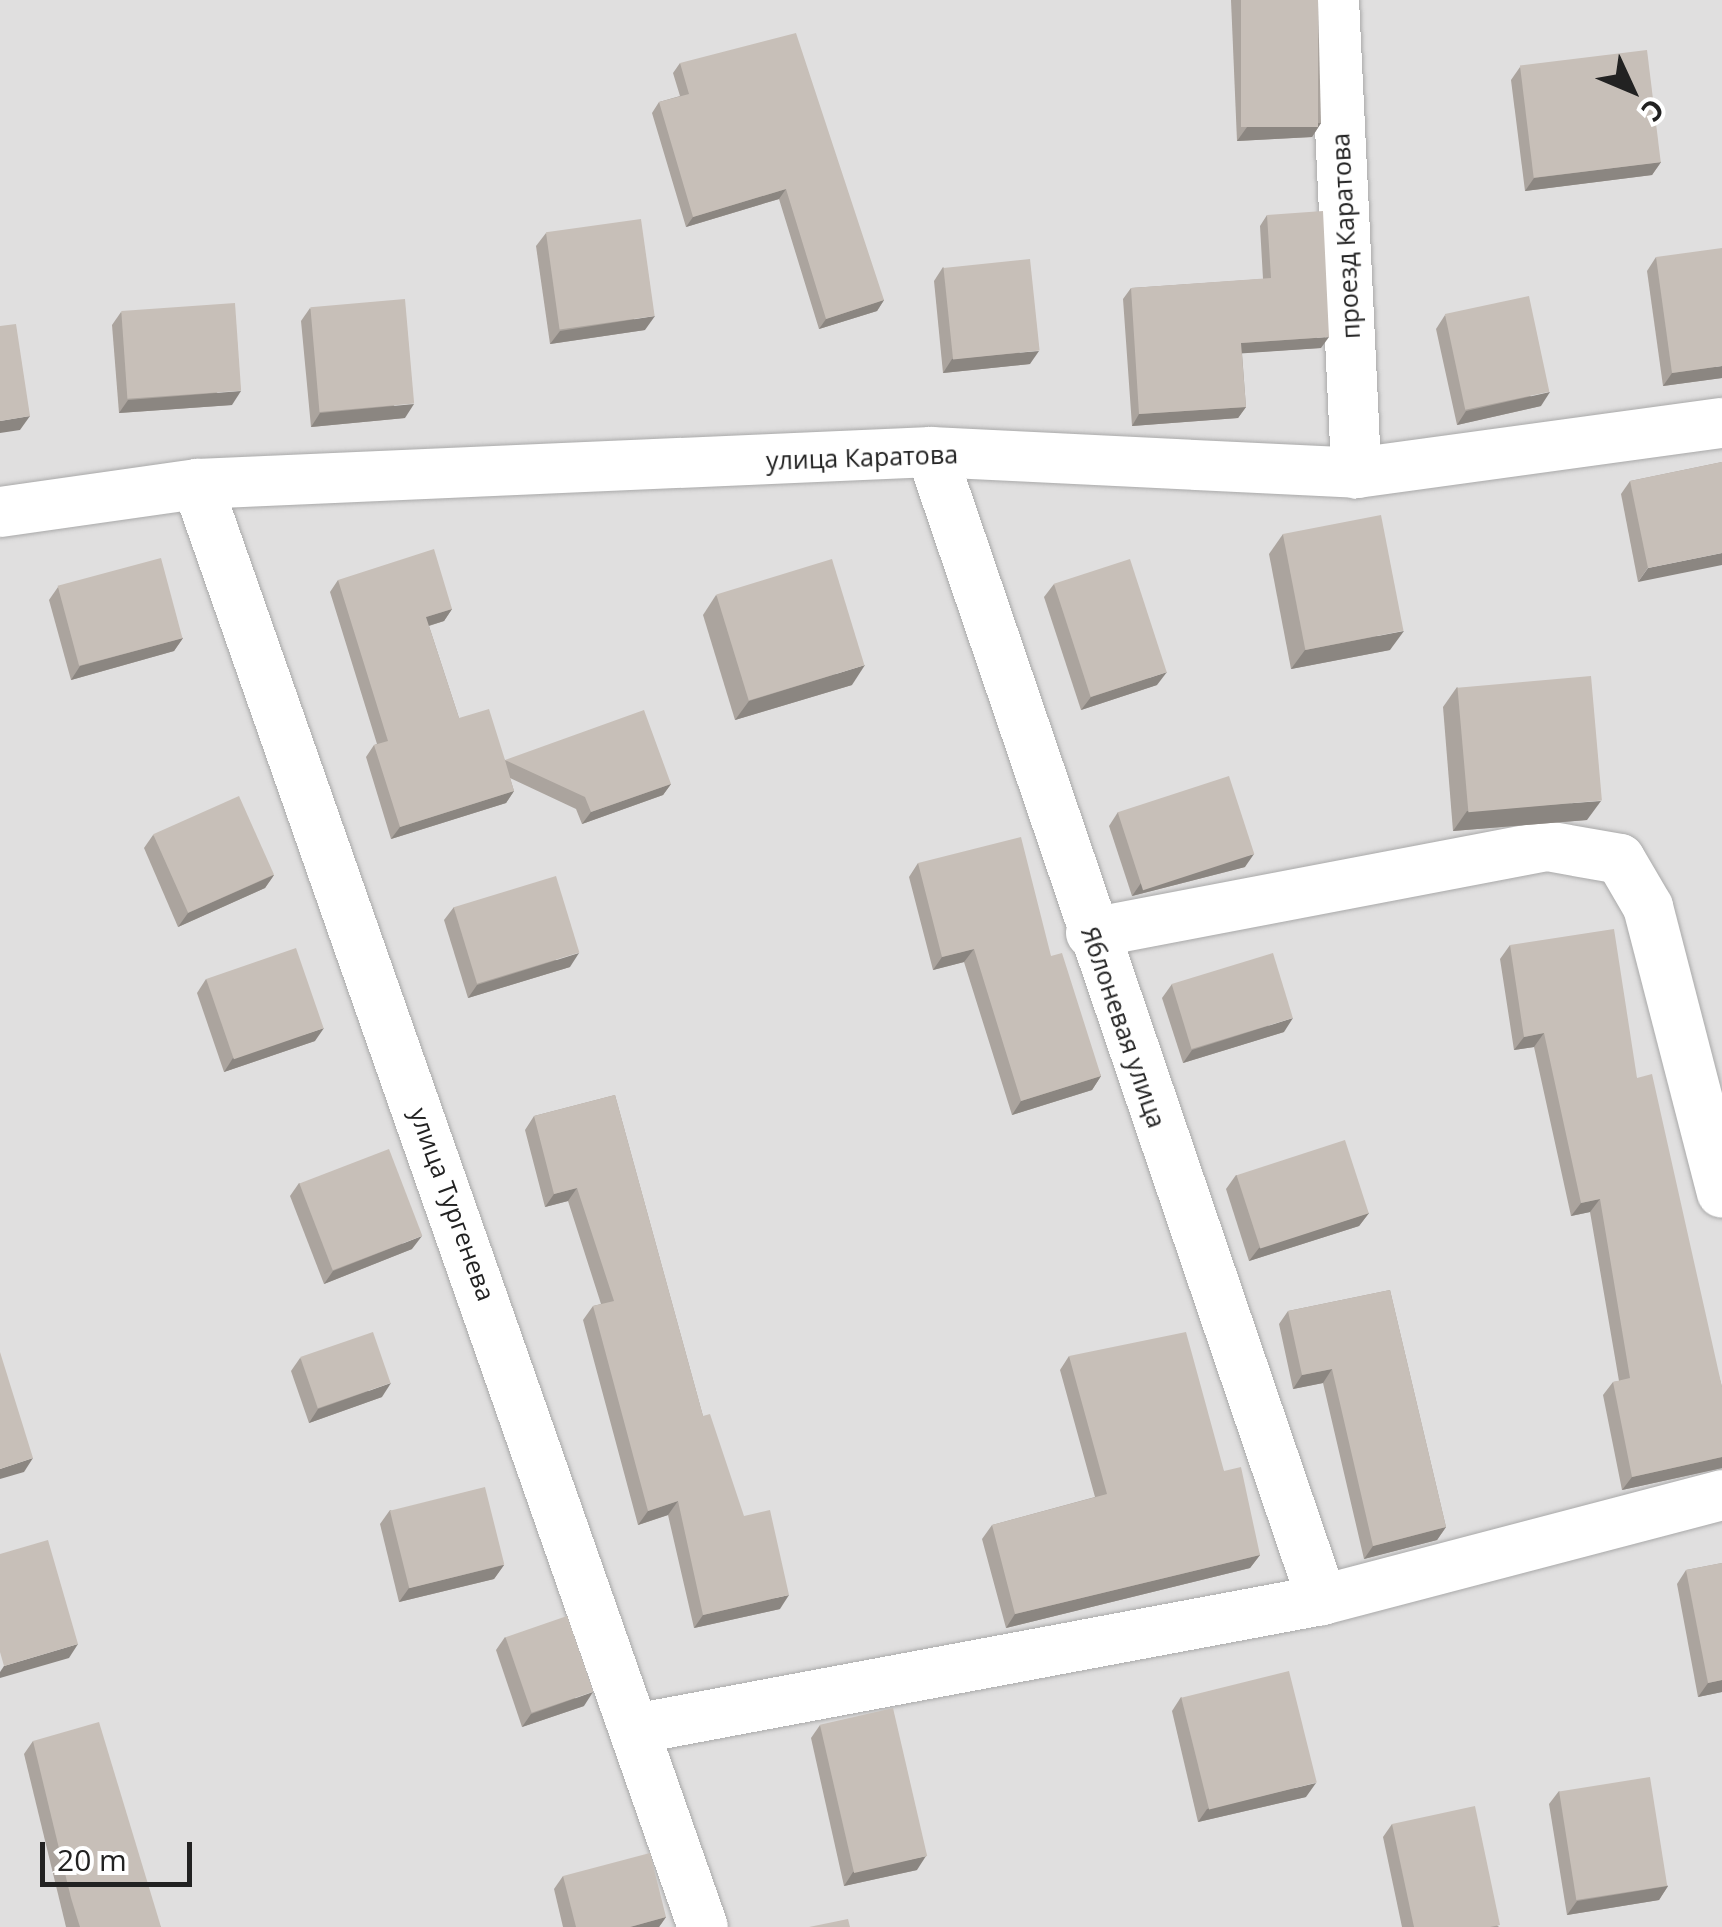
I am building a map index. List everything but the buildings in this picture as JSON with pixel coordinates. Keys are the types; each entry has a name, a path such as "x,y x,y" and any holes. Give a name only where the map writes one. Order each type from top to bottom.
{"street":[{"name":"проезд Каратова","path":"1334,0 1356,472"},
{"name":"улица Каратова","path":"0,512 197,484 931,452 1356,472 1722,423"},
{"name":"Яблоневая улица","path":"931,452 1322,1600"},
{"name":"улица Тургенева","path":"197,484 640,1728 703,1927"},
{"path":"1092,932 1546,846 1620,858 1648,906 1722,1194"},
{"path":"640,1728 1322,1600 1722,1495"}],"shaded area":[{"path":"0,0 1722,0 1722,1927 0,1927"}]}
